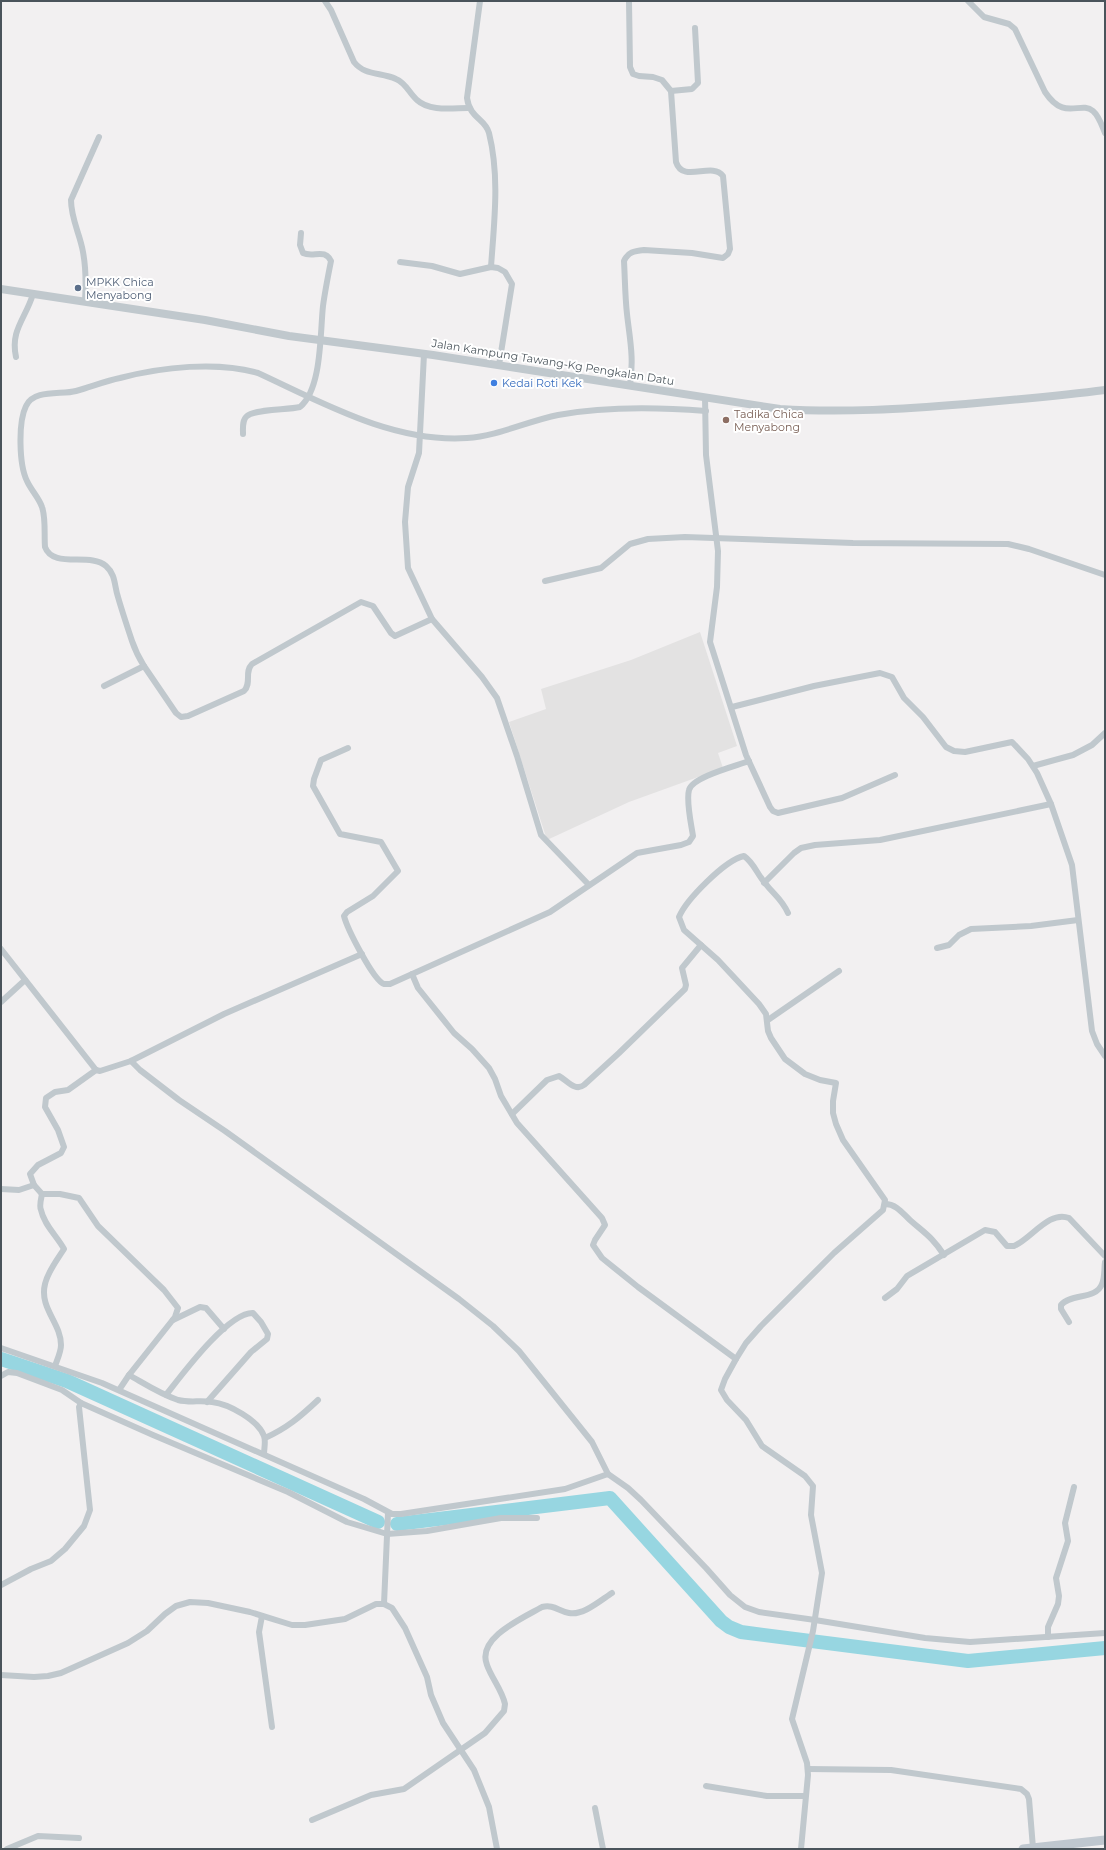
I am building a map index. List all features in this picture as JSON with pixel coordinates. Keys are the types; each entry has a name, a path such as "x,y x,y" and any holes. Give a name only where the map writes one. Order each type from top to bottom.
{"main road":[{"path":"1028,1849 1105,1840"}],"street":[{"path":"325,1 357,67 371,74 397,79 405,84 422,104 437,108 468,108"},
{"path":"480,1 467,98 468,108 488,129 494,162 496,201 491,267"},
{"path":"629,1 630,67 633,74 639,76 653,76 662,80 671,91 677,165 679,168 685,172 716,172 723,176 730,249 728,254 723,258 692,253 644,250 630,252 626,256 624,261 626,305 633,366 630,385"},
{"path":"968,1 984,17 1010,24 1015,29 1050,100 1057,106 1066,109 1087,108 1093,110 1104,129"},
{"path":"671,91 692,89 698,83 695,28"},
{"path":"85,301 86,268 83,251 71,209 71,200 99,137"},
{"path":"243,434 243,423 246,416 254,413 300,407 309,396 317,368 323,304 331,261 330,258 323,254 306,255 303,253 300,245 301,233"},
{"path":"400,262 432,266 460,274 491,267 498,268 505,272 512,284 499,365"},
{"name":"Jalan Kampung Tawang-Kg Pengkalan Datu","path":"1,289 85,301 320,340 499,365 705,396 780,409 906,409 1062,396 1105,390"},
{"path":"16,357 14,349 15,333 30,306 33,294"},
{"path":"424,354 418,458 408,487 405,551 408,568 413,582 432,620 482,677 497,698 517,756 541,835 589,884"},
{"path":"432,620 395,636 391,633 373,606 362,602 252,664 249,667 248,672 248,685 244,691 188,716 181,717 176,713 144,666 132,642 117,594 114,577 110,570 104,564 95,561 55,558 47,552 45,547 42,508 26,481 23,470 22,428 26,406 36,397 43,394 64,394 130,375 172,369 213,366 244,368 370,422 390,429 419,434 466,438 481,436 558,415 606,409 666,408 706,411"},
{"path":"705,396 706,455 718,551 717,587 710,642 749,761 770,807 773,811 778,813 842,798 895,775"},
{"path":"545,580 601,568 630,544 638,541 685,537 853,543 1008,544 1029,549 1105,575"},
{"path":"104,686 144,666"},
{"path":"732,707 814,686 885,673 892,677 904,698 923,717 946,747 954,751 965,752 1012,742 1033,766 1052,804 1072,865 1092,1031 1097,1044 1105,1055"},
{"path":"1033,766 1073,755 1092,745 1105,734"},
{"path":"348,748 321,760 313,786 340,834 381,842 398,871 373,896 347,912 344,916 346,924 362,954 384,984 390,984 550,912 589,884 637,853 682,845 688,842 692,836 688,796 690,786 697,780 749,761"},
{"path":"764,883 801,848 815,845 880,840 1052,804"},
{"path":"788,913 777,894 764,883 750,860 744,856 736,858 703,886 688,901 679,918 684,930 718,960 759,1004 768,1020 768,1031 771,1038 785,1059 805,1074 820,1080 836,1083 833,1101 833,1113 836,1124 849,1148 883,1197 885,1204 883,1210 834,1253 760,1326 746,1343 722,1385 724,1395 746,1420 762,1446 781,1461 805,1476 813,1486 812,1515 822,1573 813,1631 792,1719 808,1769 801,1849"},
{"path":"937,948 949,945 959,934 971,929 1031,926 1078,920"},
{"path":"512,1114 553,1076 559,1076 576,1088 580,1088 584,1085 685,989 686,985 682,968 701,945"},
{"path":"1,949 96,1070"},
{"path":"119,1390 128,1375 173,1320 178,1308 172,1299 107,1237 79,1198 60,1194 42,1194 34,1185 30,1174 38,1165 61,1153 64,1147 58,1130 45,1106 46,1098 56,1092 68,1090 96,1070 100,1071 132,1061 224,1014 362,954"},
{"path":"768,1020 839,971"},
{"path":"412,974 418,988 454,1033 472,1049 489,1068 501,1096 518,1123 602,1218 605,1225 593,1245 602,1258 660,1304 736,1359"},
{"path":"1,1002 25,980"},
{"path":"132,1061 140,1070 180,1100 459,1299 494,1326 519,1351 583,1430 598,1452 608,1474 628,1488 641,1500 730,1595 745,1607 759,1612 925,1638 970,1642 1105,1632"},
{"path":"1,1189 19,1190 34,1185"},
{"path":"42,1194 40,1210 47,1224 60,1240 64,1249 51,1269 44,1291 47,1310 60,1335 62,1346 56,1366"},
{"path":"885,1204 895,1206 925,1231 934,1240 944,1255"},
{"path":"884,1298 897,1289 906,1276 985,1230 994,1232 1007,1246 1014,1246 1050,1221 1057,1217 1065,1216 1069,1218 1105,1256 1103,1279 1099,1289 1094,1293 1071,1298 1061,1305 1061,1309 1069,1322"},
{"path":"173,1320 200,1307 206,1308 224,1329"},
{"path":"166,1395 200,1352 224,1329 245,1312 252,1312 261,1322 268,1334 267,1340 251,1352 207,1402"},
{"path":"1,1348 92,1378 264,1454 364,1500 388,1513 401,1514 546,1493 579,1485 608,1474"},
{"path":"1,1376 8,1372 17,1373 62,1390 81,1403 288,1492 347,1522 387,1534 427,1531 501,1518 537,1518"},
{"path":"128,1375 156,1391 179,1400 212,1402 235,1410 256,1423 265,1438 264,1454"},
{"path":"265,1438 283,1430 300,1418 318,1400"},
{"path":"1,1585 31,1569 51,1561 64,1549 84,1526 90,1510 79,1408 81,1403"},
{"path":"1048,1637 1050,1622 1058,1604 1059,1596 1056,1578 1068,1541 1065,1523 1074,1487"},
{"path":"384,1604 388,1513"},
{"path":"312,1820 371,1795 404,1789 485,1733 504,1710 504,1699 485,1659 486,1649 490,1642 499,1633 542,1607 548,1606 570,1613 577,1612 585,1610 612,1593"},
{"path":"1,1675 34,1677 61,1673 128,1643 147,1631 176,1606 190,1602 208,1603 292,1624 306,1625 345,1619 376,1604 384,1604 392,1608 405,1628 427,1677 431,1695 440,1717 474,1770 485,1794 494,1826 497,1849"},
{"path":"262,1616 258,1632 272,1727"},
{"path":"808,1769 890,1770 1021,1789 1028,1794 1029,1799 1028,1849"},
{"path":"706,1786 760,1795 806,1796"},
{"path":"595,1808 603,1849"},
{"path":"7,1849 38,1836 79,1838"}],"shaded area":[{"path":"700,632 737,746 718,753 723,768 629,802 547,840 509,722 546,709 541,689 631,660"}],"waterway":[{"path":"1,1359 67,1381 378,1522"},
{"path":"397,1524 610,1498 721,1621 729,1627 741,1632 968,1661 1105,1648"}],"place":[{"name":"MPKK Chica Menyabong","path":"78,288"},
{"name":"Kedai Roti Kek","path":"494,383"},
{"name":"Tadika Chica Menyabong","path":"726,420"}]}
